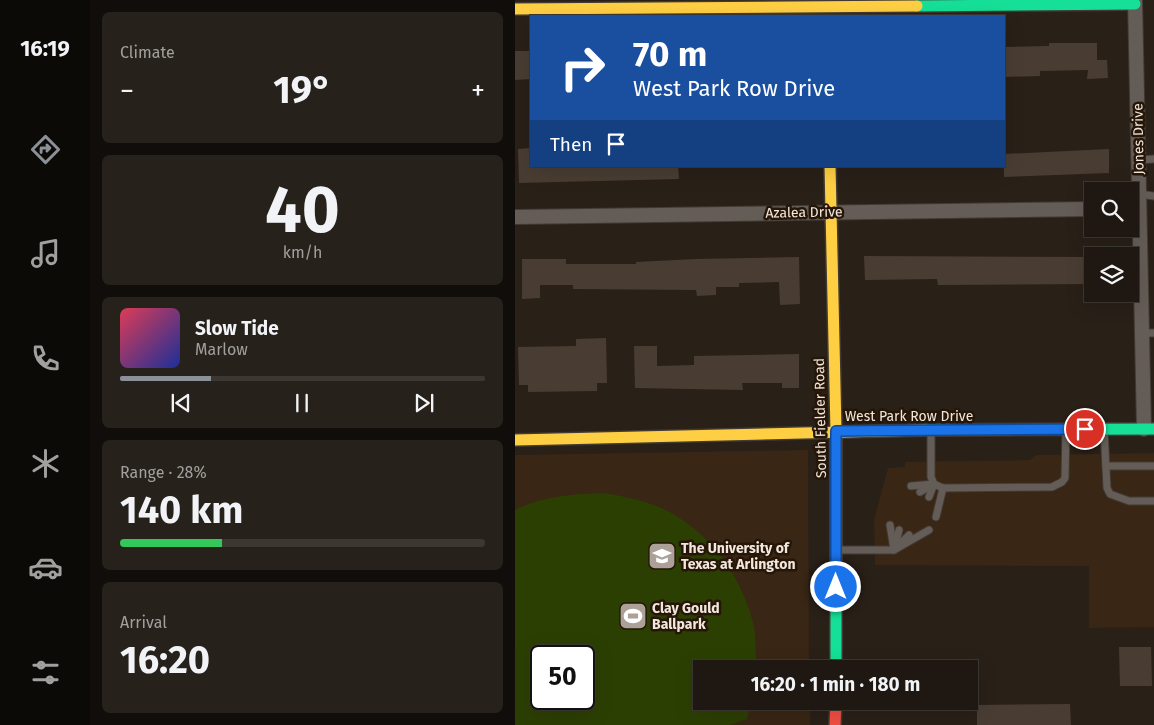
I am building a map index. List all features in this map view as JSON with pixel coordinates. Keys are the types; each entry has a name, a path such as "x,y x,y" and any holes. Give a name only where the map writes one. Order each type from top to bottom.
{"main road":[{"path":"515,9 827,8 1135,2"},
{"name":"South Fielder Road","path":"830,167 836,431 836,660"},
{"name":"West Park Row Drive","path":"515,440 836,431 1149,429"},
{"path":"835,725 836,710"}],"street":[{"name":"Jones Drive","path":"1135,2 1139,182"},
{"name":"Azalea Drive","path":"515,217 1084,209"},
{"name":"Jones Drive","path":"1138,237 1148,333 1149,429"}],"lane":[{"path":"1138,160 1154,159"},
{"path":"1139,194 1154,196"},
{"path":"1104,429 1107,488 1110,494 1129,501 1154,501"},
{"path":"929,497 934,484 931,477 931,430"},
{"path":"911,486 934,484 943,488 1052,487 1062,482 1065,478 1066,430"},
{"path":"1105,466 1154,466"},
{"path":"920,492 934,484"},
{"path":"936,517 943,488"},
{"path":"890,525 894,550"},
{"path":"894,550 899,530"},
{"path":"836,550 894,550 929,530"},
{"path":"894,550 909,535"}],"shaded area":[{"name":"Clay Gould Ballpark","path":"808,450 809,660 693,660 693,710 810,710 810,725 515,725 515,455"},
{"path":"1154,453 1154,627 1089,628 1089,566 875,565 874,520 888,468 905,467 905,462 1030,460 1036,455"}],"green space":[{"name":"Clay Gould Ballpark","path":"604,493 639,500 659,507 693,527 720,556 732,572 749,608 754,627 756,660 693,660 693,710 750,710 747,719 730,725 515,725 515,510 547,499 569,495"}],"building":[{"path":"1049,43 1097,43 1097,60 1107,60 1108,78 1087,79 1088,70 1040,71 1040,76 1005,77 1005,47 1049,46"},
{"path":"515,51 530,51 530,79 515,80"},
{"path":"530,148 530,167 678,167 679,179 519,183 518,149"},
{"path":"1109,149 1109,173 1004,177 1005,154"},
{"path":"864,256 1084,257 1084,284 938,285 937,279 865,280"},
{"path":"799,257 800,304 780,305 779,282 739,283 739,287 716,287 716,295 697,296 696,290 573,289 573,285 540,285 540,298 522,299 522,259 566,259 566,264 636,264 636,262 696,259"},
{"path":"606,338 607,383 597,383 597,391 528,392 528,385 519,385 518,347 576,346 576,339"},
{"path":"634,346 657,346 657,366 694,365 694,356 799,354 799,388 782,388 782,383 742,383 743,390 635,388"},
{"path":"1119,647 1151,647 1152,686 1120,686"},
{"path":"1070,704 1071,725 977,725 978,705"}],"traffic: fast":[{"path":"917,6 1135,4"},
{"path":"925,430 1154,429"},
{"path":"836,601 836,660"}],"traffic: slow":[{"path":"515,9 917,6"},
{"path":"830,167 836,431 836,601"},
{"path":"515,440 925,430"}],"traffic: jam":[{"path":"835,725 836,710"}],"place":[{"name":"The University of Texas at Arlington","path":"662,556"},
{"name":"Clay Gould Ballpark","path":"633,616"}],"route":[{"path":"836,587 836,431 1085,429"}]}
